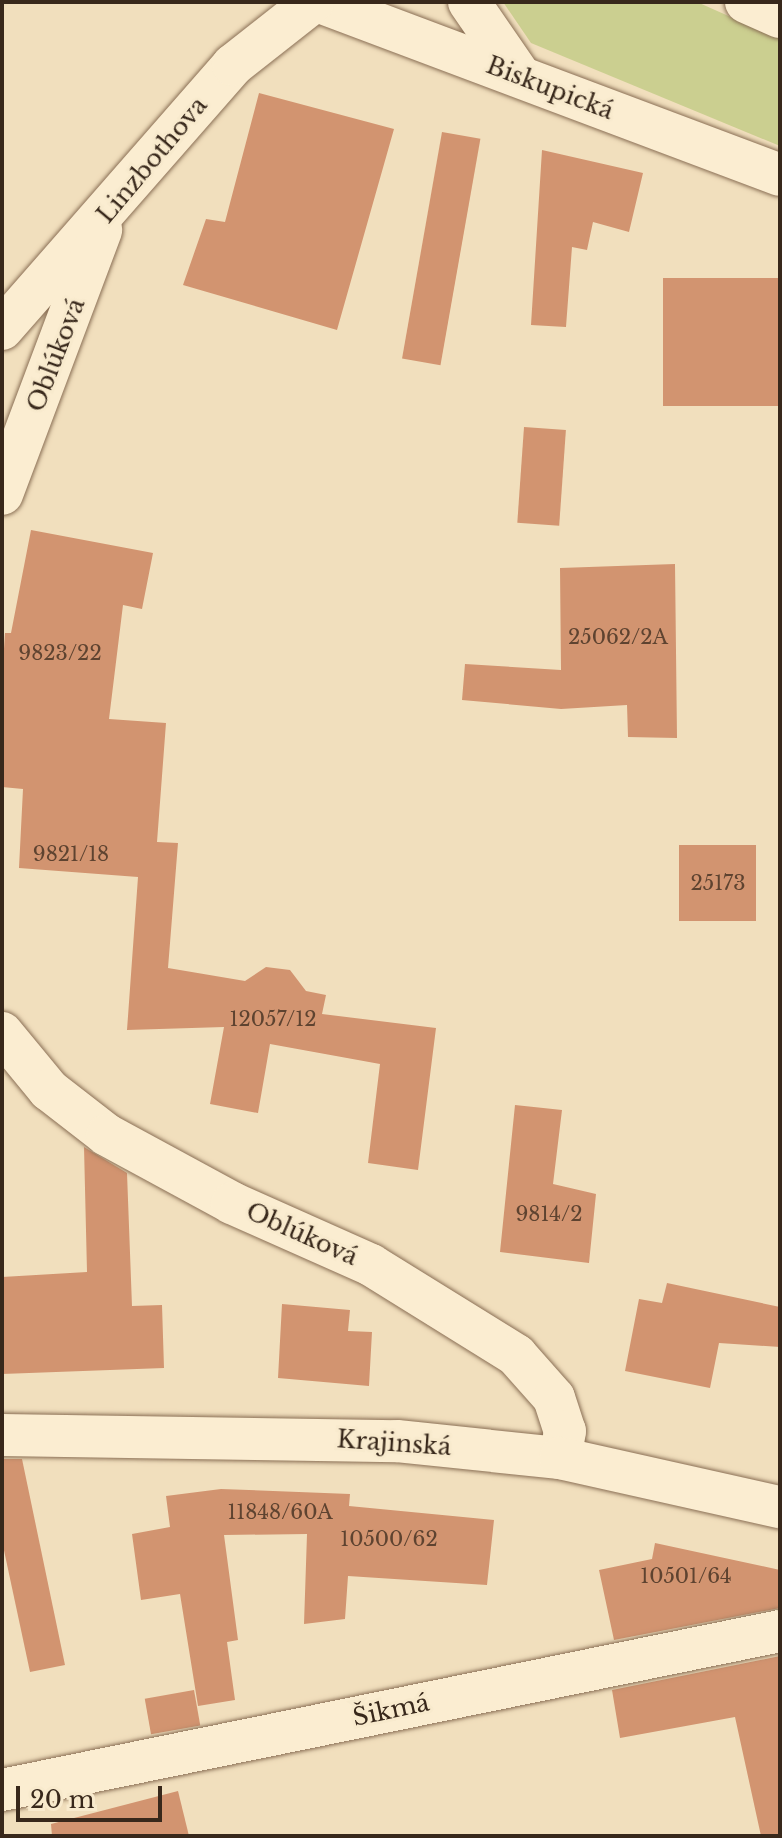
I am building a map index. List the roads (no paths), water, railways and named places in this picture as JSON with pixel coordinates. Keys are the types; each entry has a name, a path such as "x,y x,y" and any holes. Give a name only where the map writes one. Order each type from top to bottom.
{"street":[{"name":"Linzbothova","path":"2,329 106,214 233,65 313,2"},
{"name":"Biskupická","path":"320,2 780,175"},
{"path":"469,2 520,76"},
{"path":"746,2 780,17"},
{"name":"Oblúková","path":"2,494 106,214"},
{"name":"Oblúková","path":"2,1033 49,1090 107,1135 232,1203 384,1272 516,1355 554,1398 565,1431 560,1458"},
{"name":"Krajinská","path":"2,1435 397,1441 560,1458 780,1507"},
{"name":"Šikmá","path":"2,1790 780,1631"}]}
